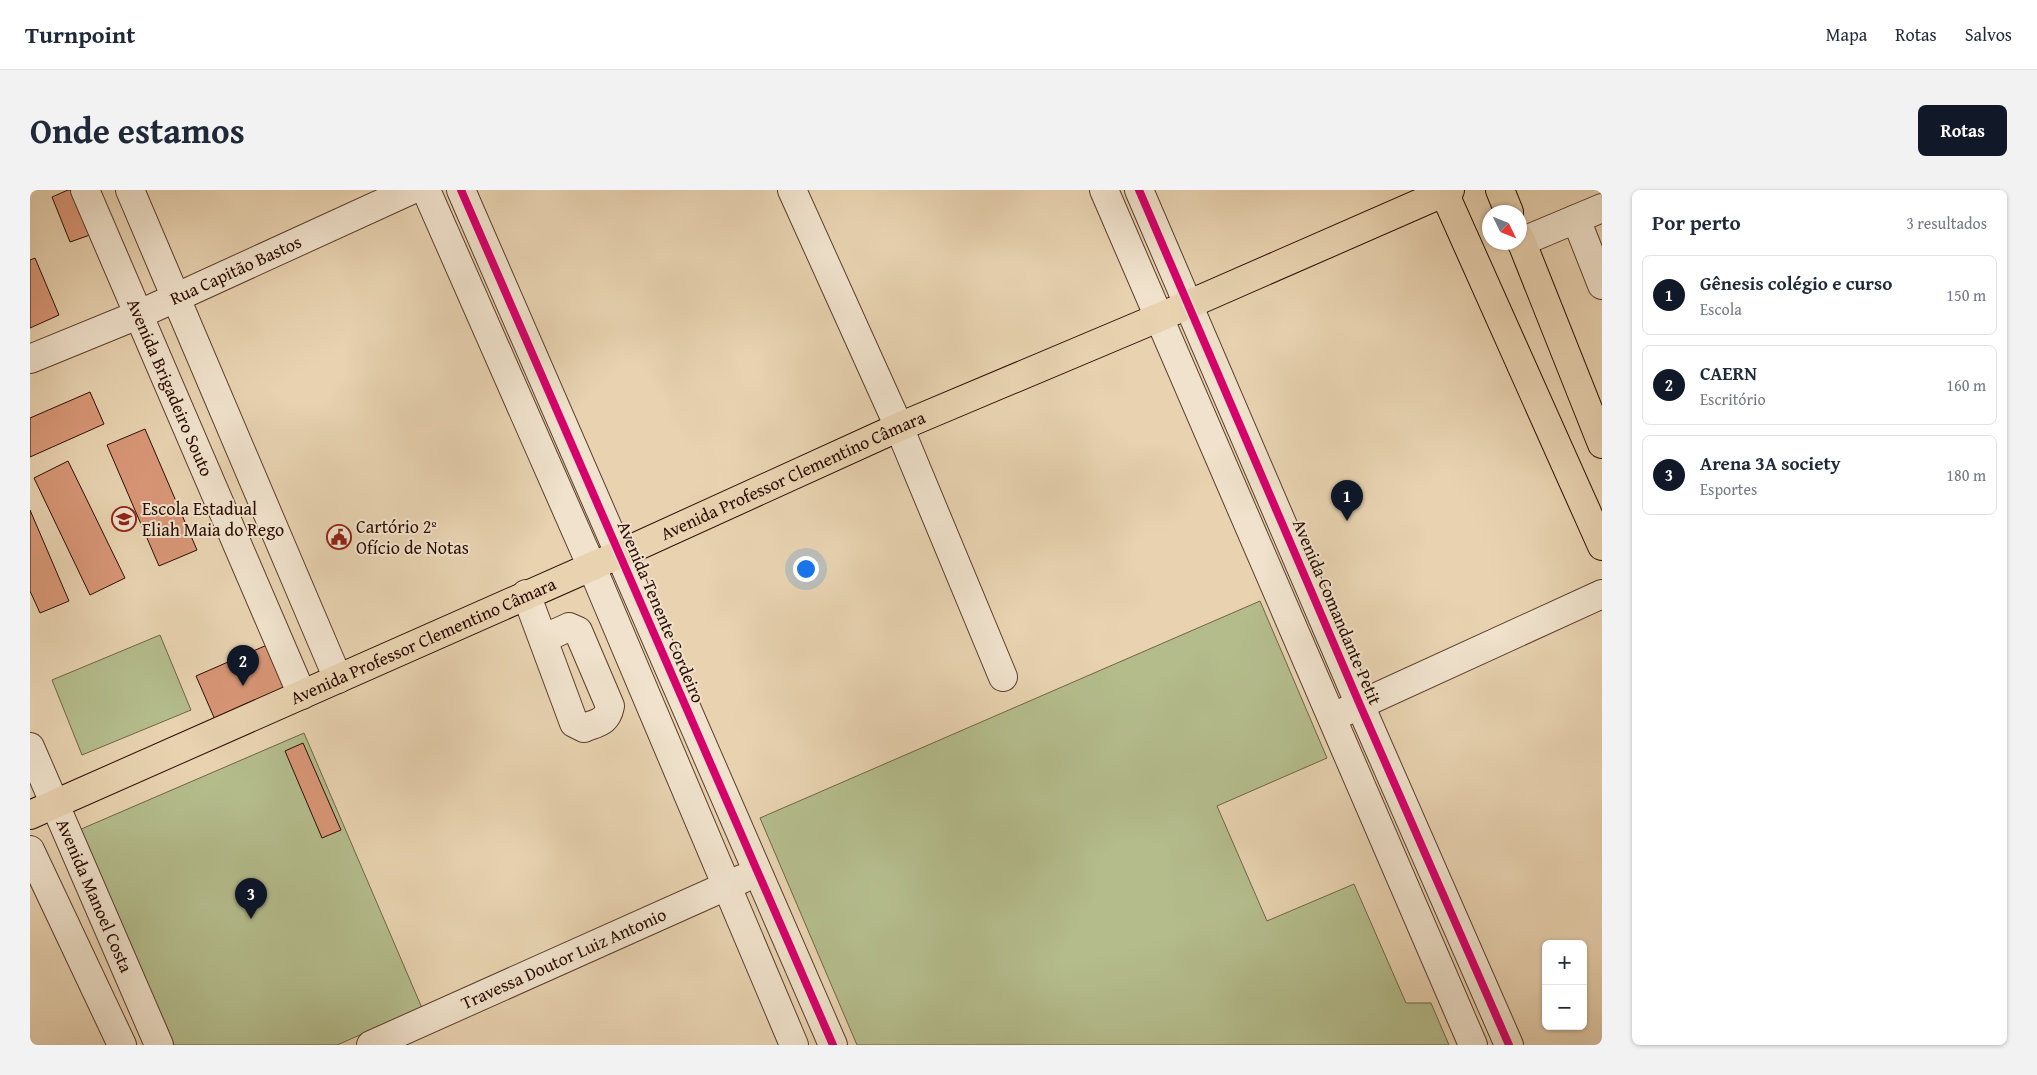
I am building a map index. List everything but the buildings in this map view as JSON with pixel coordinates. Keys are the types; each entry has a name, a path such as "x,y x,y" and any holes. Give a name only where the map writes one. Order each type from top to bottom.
{"main road":[{"path":"1500,190 1506,205"},
{"name":"Avenida Professor Clementino Câmara","path":"30,815 591,565 620,554 899,427 1160,317 1445,191"},
{"path":"1445,191 1602,546"},
{"path":"1524,250 1602,444"}],"street":[{"name":"Avenida Brigadeiro Souto","path":"85,190 140,314 302,695"},
{"path":"130,190 338,679"},
{"name":"Rua Capitão Bastos","path":"30,359 140,314 411,190"},
{"path":"426,190 591,565 794,1045"},
{"name":"Avenida Tenente Cordeiro","path":"461,190 833,1045"},
{"path":"792,190 899,427 1003,677"},
{"path":"1104,190 1473,1045"},
{"name":"Avenida Comandante Petit","path":"1139,190 1360,705 1509,1045"},
{"path":"1527,237 1602,208"},
{"path":"1576,219 1602,285"},
{"path":"526,594 542,639"},
{"path":"1331,717 1602,594"},
{"name":"Avenida Manoel Costa","path":"30,747 159,1045"},
{"name":"Avenida Manoel Costa","path":"30,850 122,1045"},
{"name":"Travessa Doutor Luiz Antonio","path":"371,1045 726,887 756,871"}],"green space":[{"path":"1260,601 1327,758 1217,806 1267,921 1354,884 1406,1003 1431,1003 1449,1045 857,1045 760,818"},
{"path":"160,635 191,710 82,755 52,680"},
{"path":"304,733 422,1008 337,1045 171,1045 79,830"}],"cycle path":[{"path":"461,190 833,1045"},
{"path":"1139,190 1360,705 1509,1045"}],"place":[{"name":"Escola Estadual Eliah Maia do Rego","path":"124,519"},
{"name":"Gênesis colégio e curso","path":"1347,521"},
{"name":"Cartório 2º Ofício de Notas","path":"339,537"},
{"name":"CAERN","path":"243,686"},
{"name":"Arena 3A society","path":"251,919"}]}
